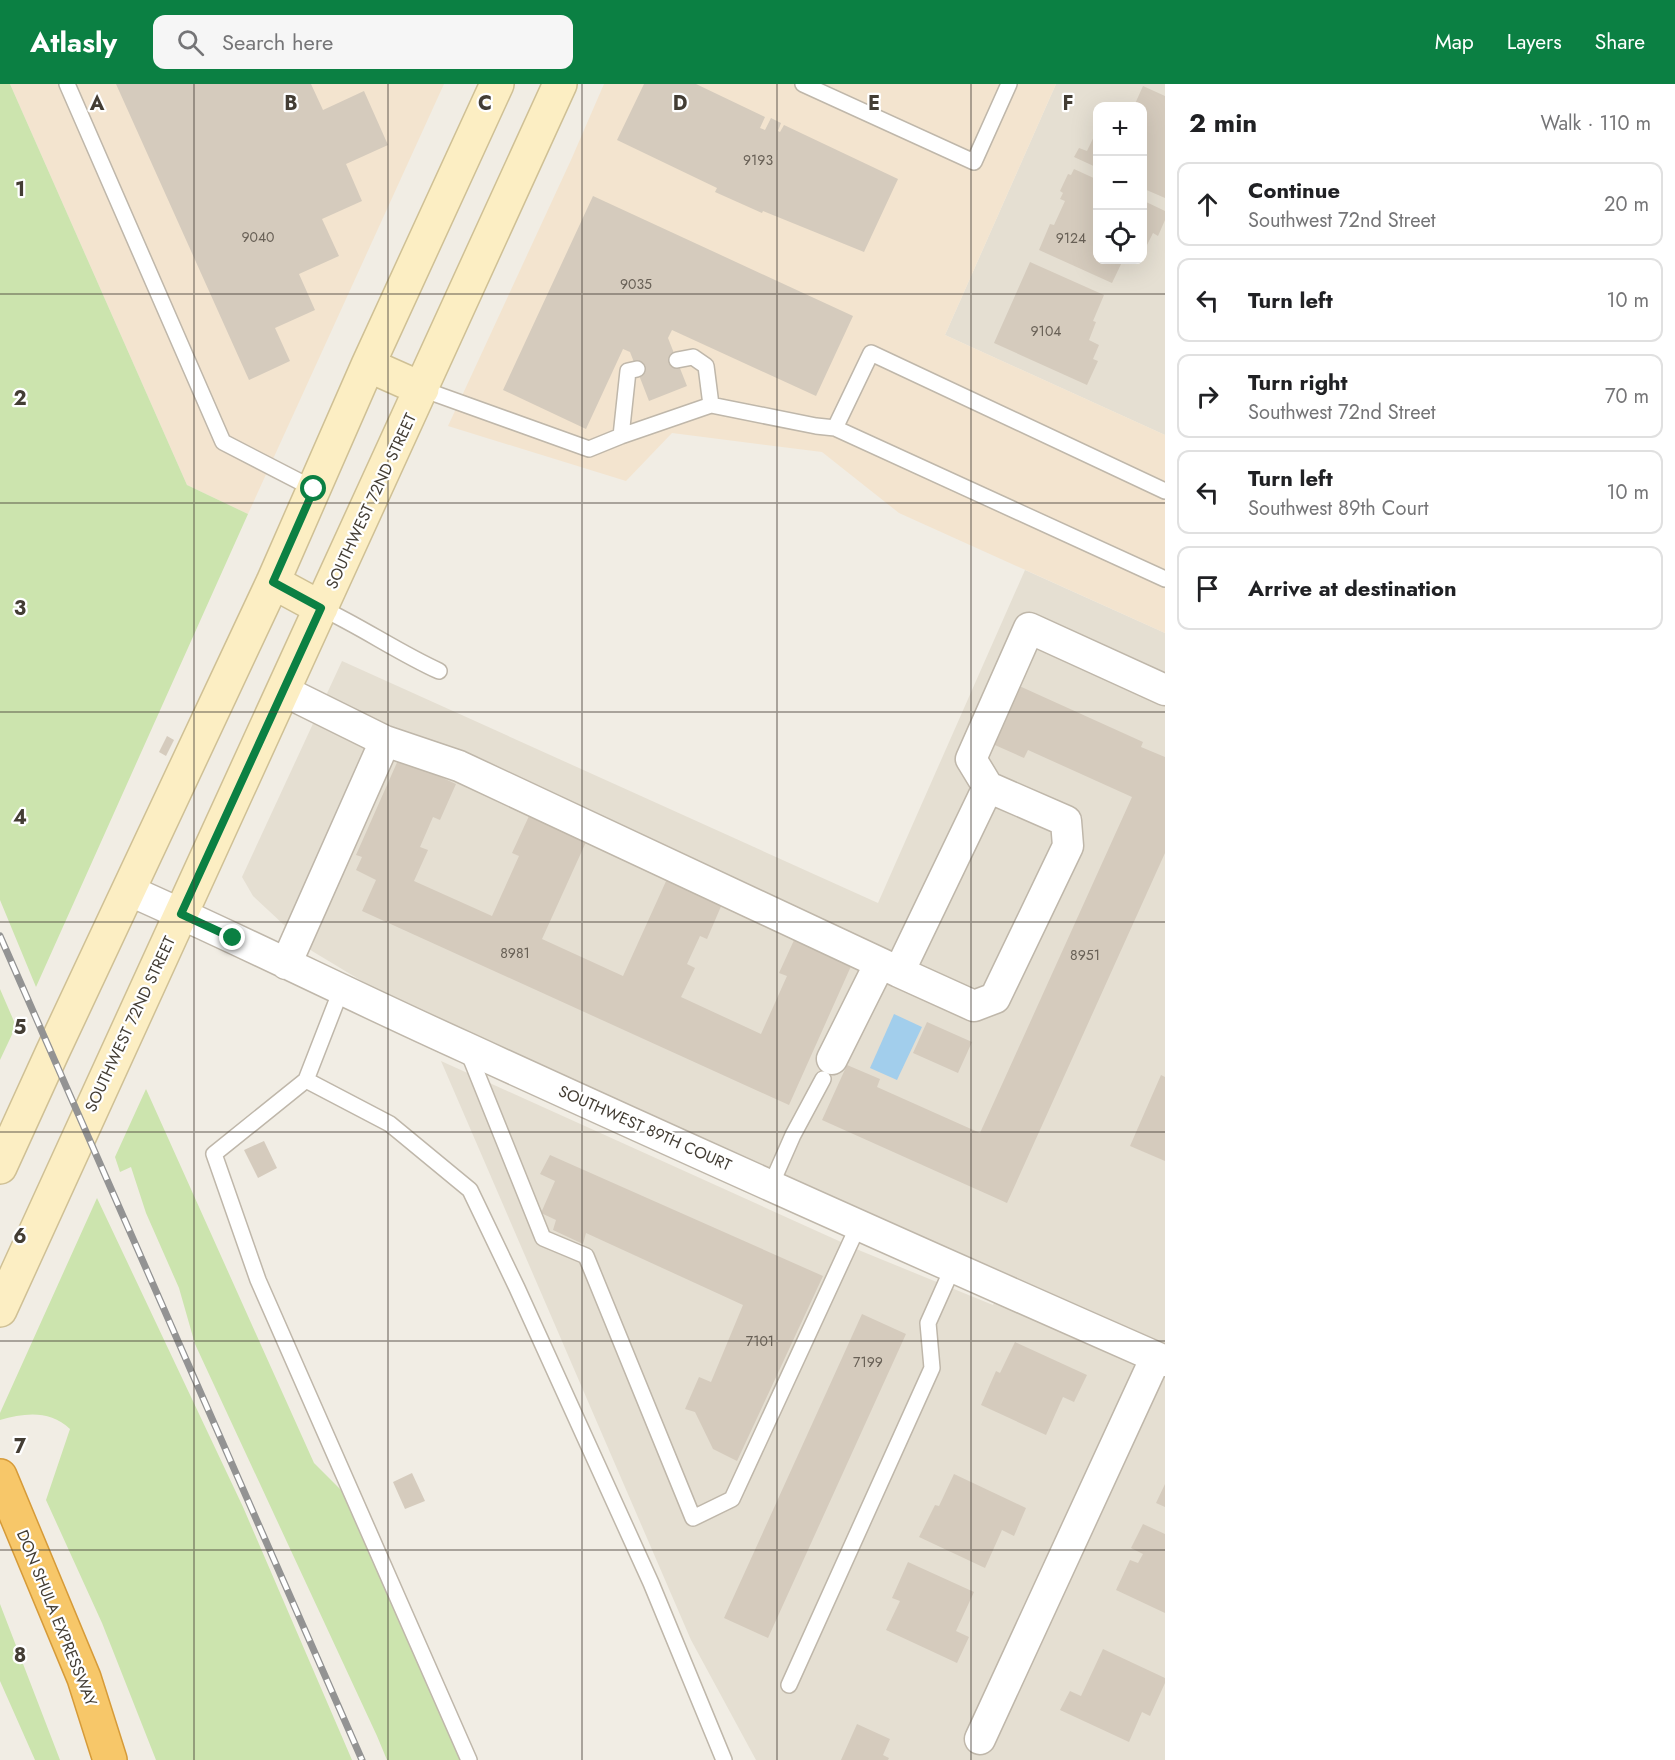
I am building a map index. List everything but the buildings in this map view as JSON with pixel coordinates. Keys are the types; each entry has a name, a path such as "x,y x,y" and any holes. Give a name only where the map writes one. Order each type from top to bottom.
{"highway":[{"name":"DON SHULA EXPRESSWAY","path":"0,1476 84,1678 110,1760"}],"main road":[{"path":"0,1167 273,582 368,365 497,84"},
{"name":"SOUTHWEST 72ND STREET","path":"0,1310 560,84"},
{"path":"368,365 422,389"},
{"path":"273,582 321,608"}],"street":[{"path":"284,691 385,741 459,766 974,1006 995,998 1068,846 1066,821 988,788 971,759 1029,628 1165,690"},
{"path":"285,964 385,741"},
{"path":"828,1069 890,967 988,788"},
{"name":"SOUTHWEST 89TH COURT","path":"128,890 467,1048 1161,1359"},
{"path":"980,1739 1161,1359"}],"lane":[{"path":"67,84 223,442 314,489"},
{"path":"803,84 974,162 1009,84"},
{"path":"835,428 871,353 1165,491"},
{"path":"677,360 693,357 706,366 711,405"},
{"path":"621,436 628,371 637,369"},
{"path":"422,389 589,449 711,405 835,428 1165,579"},
{"path":"321,608 353,623 418,662 439,671"},
{"path":"341,990 306,1080 214,1154 258,1280 469,1760"},
{"path":"467,1048 543,1238 586,1256 693,1518 732,1499 859,1224"},
{"path":"771,1185 793,1135 828,1069"},
{"path":"306,1080 390,1124 470,1190 651,1583 724,1760"},
{"path":"789,1685 932,1368 928,1323 953,1267"}],"shaded area":[{"path":"10,84 444,84 248,514 187,485"},
{"path":"604,84 1056,84 945,335 1165,435 1165,633 899,513 822,452 672,433 626,481 448,426"},
{"path":"1056,84 1165,84 1165,435 945,335"},
{"path":"1025,570 1165,633 1165,1760 756,1760 691,1640 441,1061 861,1251 993,1305 1007,1275 395,1001 312,951 253,896 242,877 342,661 878,903"}],"green space":[{"path":"0,84 10,84 187,485 248,514 36,987 0,900"},
{"path":"0,989 16,1026 0,1060"},
{"path":"146,1089 314,1463 342,1491 462,1760 387,1760 195,1344 179,1288 146,1213 131,1167 120,1172 115,1157"},
{"path":"97,1198 243,1507 352,1760 156,1760 102,1623 46,1500 70,1429 46,1416 28,1415 0,1420 0,1413"},
{"path":"0,1604 60,1760 35,1760 0,1681"}],"water":[{"path":"894,1014 922,1027 897,1080 870,1068"}],"railway":[{"path":"0,936 362,1760"}],"route":[{"path":"233,938 181,914 321,608 273,582 314,489"}]}
